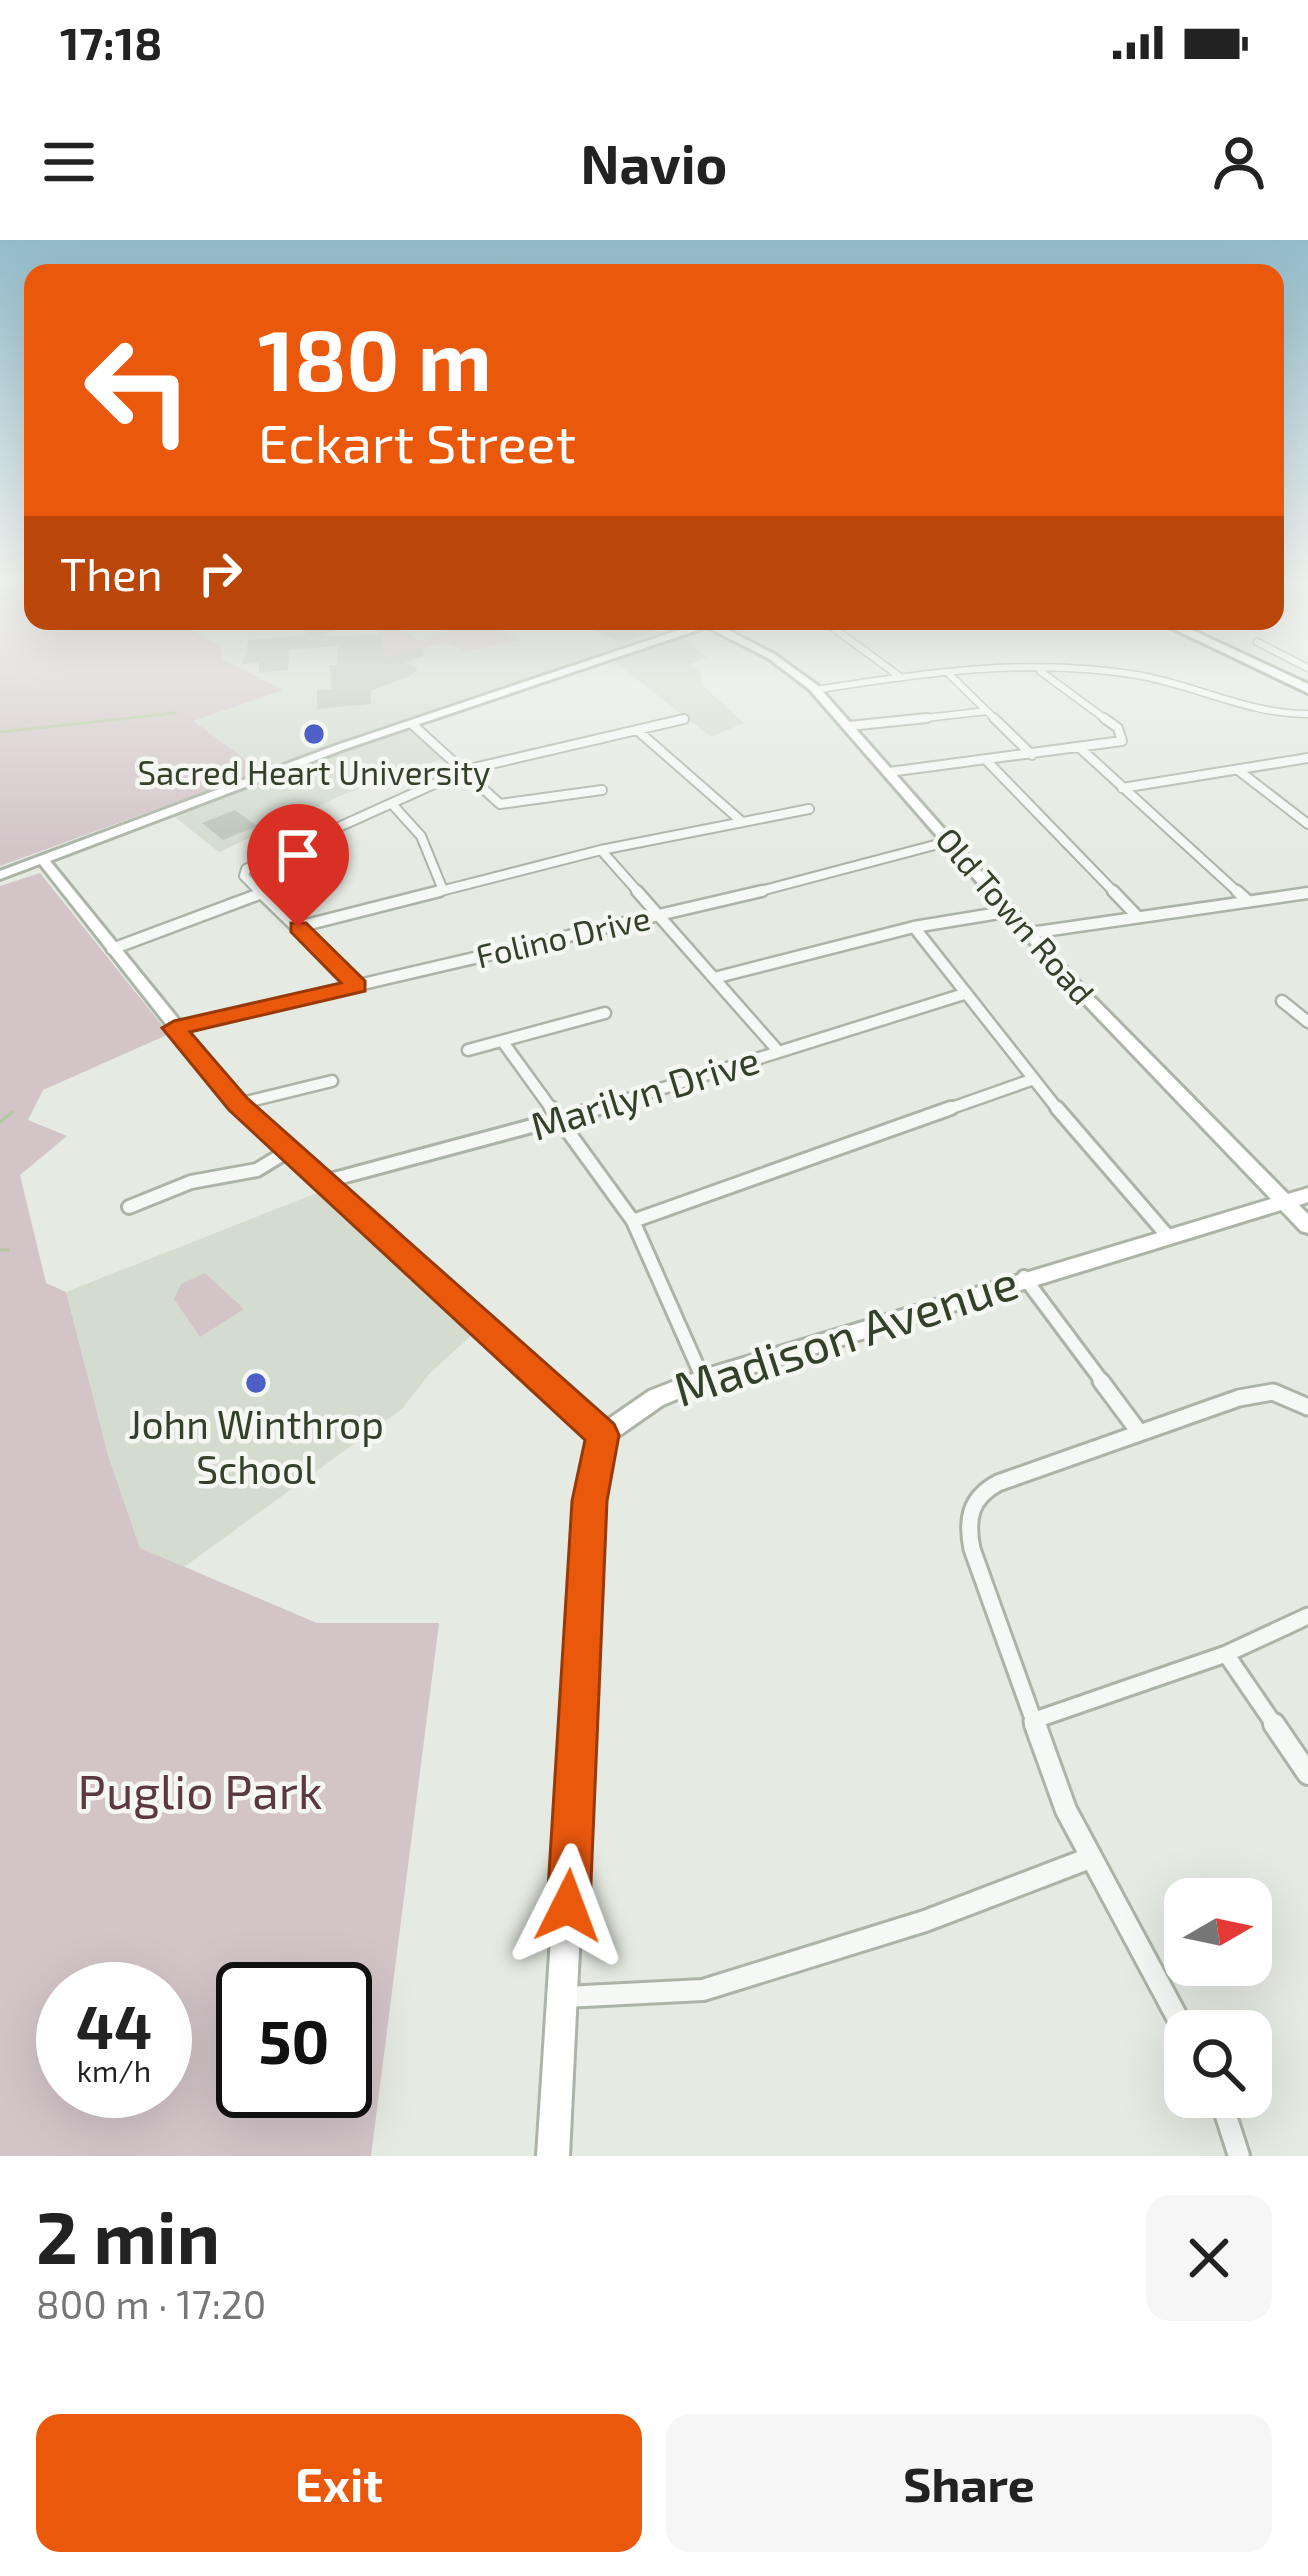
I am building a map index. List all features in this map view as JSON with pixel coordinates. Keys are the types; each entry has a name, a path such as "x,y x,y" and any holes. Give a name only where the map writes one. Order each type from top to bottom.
{"highway":[{"path":"1273,670 1308,686"},
{"path":"1277,670 1308,686"}],"main road":[{"path":"0,878 570,670"},
{"name":"Old Town Road","path":"792,670 849,726 1030,933 1308,1226"},
{"path":"44,861 238,1104 603,1435 590,1501 553,2156"},
{"name":"Madison Avenue","path":"603,1435 656,1398 703,1379 1166,1234 1308,1196"}],"street":[{"path":"891,670 899,676"},
{"path":"815,690 899,676 1030,670"},
{"path":"890,772 1117,744 1122,731 1040,670"},
{"path":"1047,670 1139,675 1261,712 1308,714"},
{"path":"949,674 1032,755"},
{"path":"849,726 987,711"},
{"path":"357,986 244,876 246,869 465,770 684,719"},
{"path":"413,725 509,807 602,790"},
{"path":"637,730 740,820"},
{"path":"1081,749 1248,901"},
{"path":"1122,788 1308,758"},
{"path":"986,760 1138,917"},
{"path":"1238,770 1308,824"},
{"path":"392,804 421,836 443,890"},
{"path":"298,927 602,850 809,809"},
{"name":"Folino Drive","path":"174,1028 950,841"},
{"path":"602,850 779,1052"},
{"path":"112,950 262,893"},
{"path":"1030,933 1308,893"},
{"path":"715,978 914,927 1011,910"},
{"path":"914,927 1031,1080 1166,1234"},
{"name":"Marilyn Drive","path":"323,1182 559,1121 964,994"},
{"path":"1282,1001 1308,1022"},
{"path":"468,1050 605,1013"},
{"path":"502,1042 633,1221 703,1379"},
{"path":"633,1221 1031,1080"},
{"path":"238,1104 332,1081"},
{"path":"130,1207 191,1182 257,1170 288,1150"},
{"path":"1024,1277 1139,1432"},
{"path":"1173,2010 1090,1858 1032,1721 972,1550 968,1514 984,1489 1256,1393 1289,1396 1308,1407"},
{"path":"1032,1721 1226,1654 1308,1616"},
{"path":"1226,1654 1308,1774"},
{"path":"564,1997 703,1990 926,1921 1090,1858"},
{"path":"1227,2118 1239,2156"}],"shaded area":[{"path":"217,670 577,670 411,726 444,758 347,793 219,852 171,814 268,776 192,721"},
{"path":"626,670 698,670 702,685 744,723 711,737"},
{"name":"John Winthrop School","path":"319,1192 472,1335 430,1373 402,1409 184,1567 140,1548 108,1455 66,1292"}],"green space":[{"path":"0,670 244,670 283,690 193,721 261,771 0,866"},
{"name":"Puglio Park","path":"40,873 169,1034 43,1090 28,1120 67,1136 20,1175 46,1283 66,1292 108,1455 140,1548 317,1623 439,1623 371,2156 0,2156 0,886"},
{"path":"205,1273 244,1309 200,1337 174,1299 181,1284"}],"building":[{"path":"330,670 416,670 370,691 371,704 317,709 317,690 331,689"},
{"path":"235,810 257,826 223,840 202,823"}],"waterway":[{"path":"0,732 175,713"},
{"path":"0,1122 12,1112"},
{"path":"0,1250 8,1250"}],"place":[{"name":"Sacred Heart University","path":"314,734"},
{"name":"John Winthrop School","path":"256,1383"}],"route":[{"path":"298,927 357,986 174,1028 238,1104 603,1435 590,1501 568,1906"}]}
